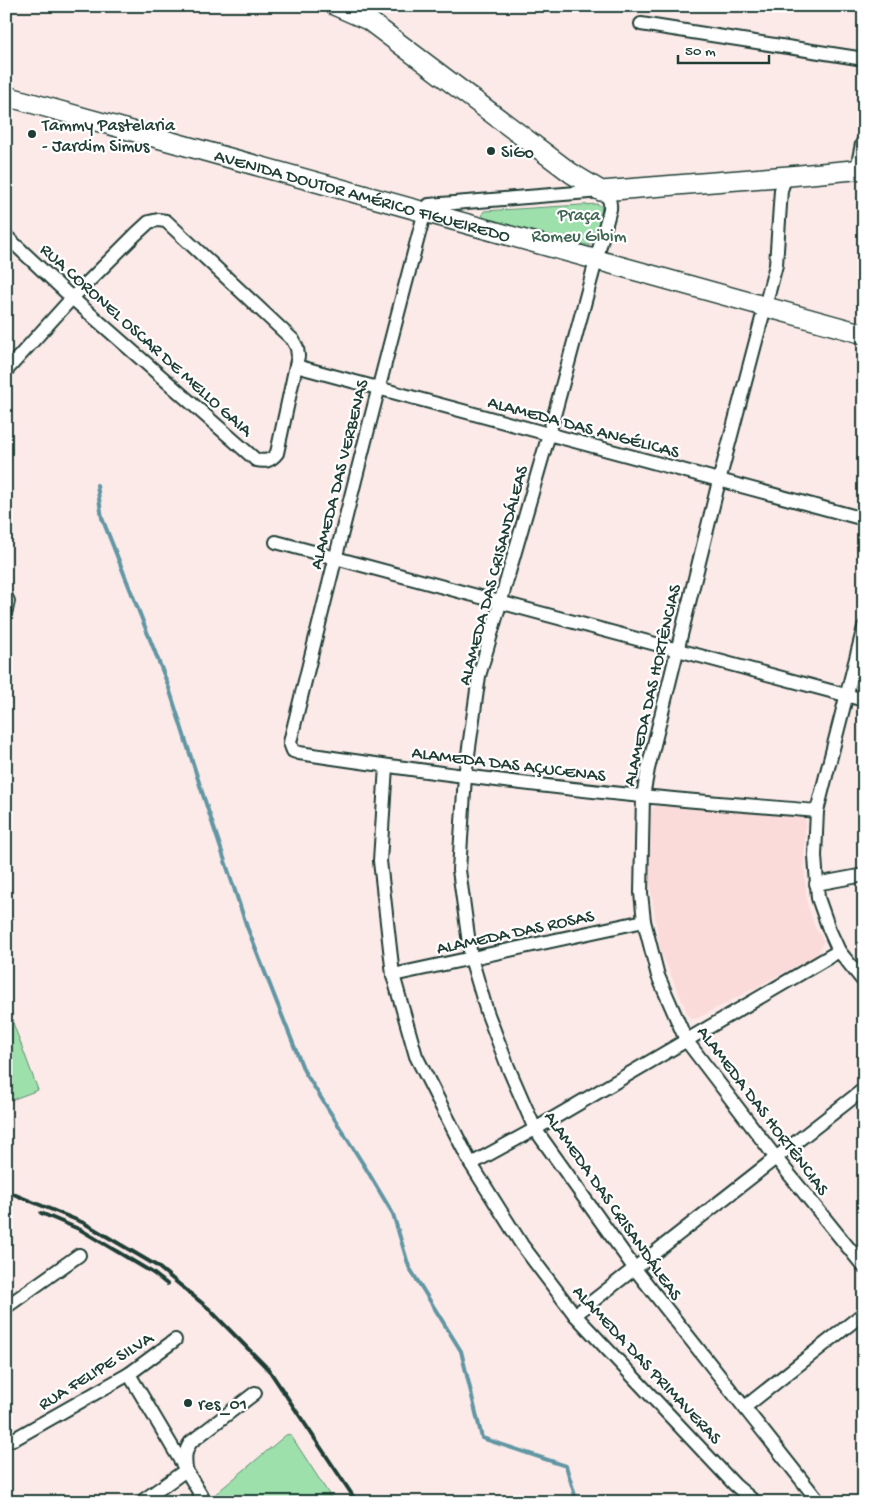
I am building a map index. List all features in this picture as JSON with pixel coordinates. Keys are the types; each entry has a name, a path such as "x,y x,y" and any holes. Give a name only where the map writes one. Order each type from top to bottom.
{"main road":[{"path":"336,6 368,20 571,173 601,191 861,169"},
{"name":"AVENIDA DOUTOR AMÉRICO FIGUEIREDO","path":"6,96 864,334"}],"street":[{"path":"641,24 864,59"},
{"path":"861,169 864,144"},
{"name":"ALAMEDA DAS HORTÊNCIAS","path":"789,176 785,179 781,190 776,265 676,650 643,796 641,893 644,921 658,976 686,1040 776,1158 864,1267"},
{"path":"425,211 429,205 433,204 601,191"},
{"name":"ALAMEDA DAS CRISANDÁLEAS","path":"601,191 609,198 610,209 549,434 480,676 465,776 459,870 471,958 487,1012 508,1068 535,1130 635,1269 819,1502"},
{"name":"ALAMEDA DAS VERBENAS","path":"291,747 291,738 335,558 425,211"},
{"path":"6,371 72,298 149,222 158,220 166,221 293,340 298,356 296,366"},
{"name":"RUA CORONEL OSCAR DE MELLO GAIA","path":"6,236 72,298 256,460 268,461 277,453 296,366"},
{"name":"ALAMEDA DAS ANGÉLICAS","path":"296,366 864,520"},
{"path":"276,542 864,700"},
{"path":"864,627 817,811 815,856 816,884 820,906 829,930 839,951 864,982"},
{"name":"ALAMEDA DAS AÇUCENAS","path":"291,747 293,751 299,753 465,776 643,796 817,811"},
{"name":"ALAMEDA DAS PRIMAVERAS","path":"386,766 380,861 393,975 416,1056 471,1164 522,1245 575,1315 736,1485 755,1502"},
{"path":"816,884 864,875"},
{"name":"ALAMEDA DAS ROSAS","path":"393,975 644,921"},
{"path":"471,1164 535,1130 839,951"},
{"path":"575,1315 864,1089"},
{"path":"6,1307 79,1255"},
{"path":"745,1407 864,1313"},
{"name":"RUA FELIPE SILVA","path":"6,1437 10,1440 16,1438 129,1374 176,1340"},
{"path":"129,1374 205,1502"},
{"path":"186,1470 186,1448 191,1442 255,1393"},
{"path":"141,1502 186,1470"}],"shaded area":[{"path":"658,806 804,817 806,821 804,864 807,904 815,927 824,941 817,955 698,1018 692,1019 689,1017 660,950 649,879 651,813 653,808"}],"green space":[{"name":"Praça Romeu Gibim","path":"597,204 601,206 602,210 600,227 590,245 583,245 484,218 482,215 484,211"},
{"path":"6,1004 38,1090 6,1102"},
{"path":"290,1434 334,1502 216,1502 213,1496 286,1435"}],"waterway":[{"path":"97,485 102,518 168,685 247,927 304,1071 393,1214 409,1267 461,1351 482,1438 566,1466 577,1502"}],"railway":[{"path":"6,1191 84,1223 157,1266 208,1308 269,1370 357,1502"},
{"path":"41,1213 81,1230 153,1273 167,1284"}],"place":[{"name":"Tammy Pastelaria - Jardim Simus","path":"32,134"},
{"name":"SiGo","path":"491,151"},
{"name":"res_01","path":"188,1403"}]}
